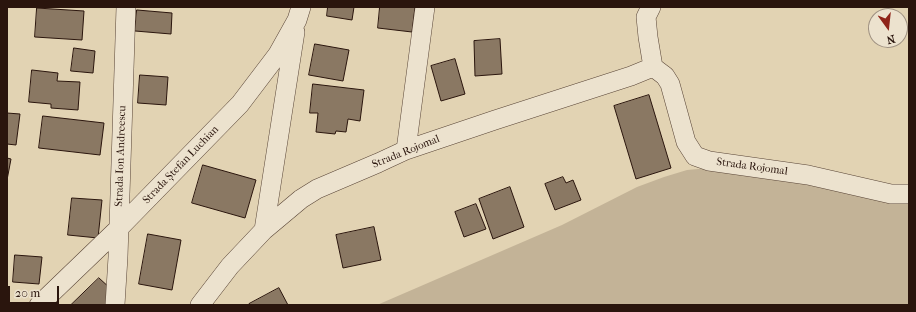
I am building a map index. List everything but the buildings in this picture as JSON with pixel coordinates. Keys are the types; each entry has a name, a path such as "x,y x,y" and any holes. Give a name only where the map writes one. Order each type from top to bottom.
{"street":[{"name":"Strada Ion Andreescu","path":"115,305 118,258 126,7"},
{"path":"406,150 425,7"},
{"path":"651,7 646,17 653,67"},
{"name":"Strada Ștefan Luchian","path":"39,305 118,229 240,104 278,54 299,13"},
{"path":"264,230 299,13"},
{"name":"Strada Rojomal","path":"200,305 230,266 264,230 301,199 317,190 406,150 632,76 653,67 665,76 670,84 686,142 695,156 709,161 808,175 891,194 909,194"}],"shaded area":[{"path":"740,169 909,203 909,305 377,305 562,225 637,187 687,170"}]}
